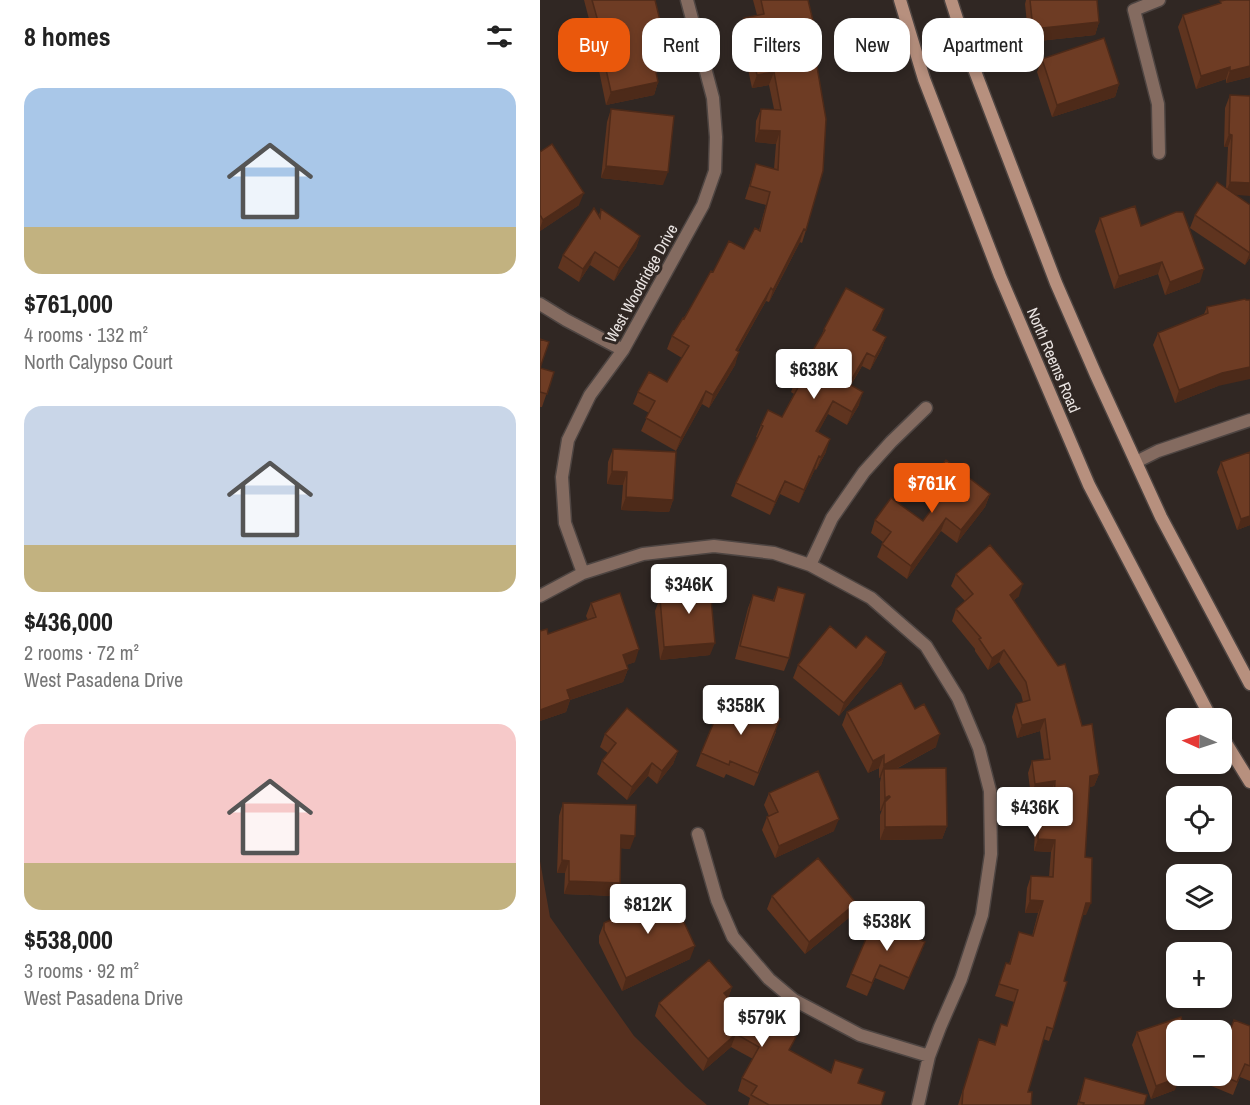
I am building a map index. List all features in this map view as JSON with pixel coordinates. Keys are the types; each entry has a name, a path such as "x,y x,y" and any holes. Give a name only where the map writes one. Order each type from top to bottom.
{"main road":[{"name":"North Reems Road","path":"900,0 924,79 1000,276 1089,485 1206,708"},
{"name":"North Reems Road","path":"951,0 968,53 1056,283 1096,375 1161,517 1250,684"},
{"path":"1232,753 1250,782"}],"street":[{"name":"West Woodridge Drive","path":"583,573 565,523 562,477 568,440 590,396 623,350 704,205 715,171 716,137 713,98 687,0"},
{"path":"1159,0 1134,10 1158,104 1159,153"},
{"path":"540,304 623,350"},
{"path":"810,565 832,518 864,472 926,408"},
{"path":"1136,462 1250,420"},
{"path":"540,596 583,573 643,554 714,546 774,553 810,565 871,598 926,646 958,698 979,748 990,791 991,854 982,915 961,980 939,1027 929,1056 918,1105"},
{"path":"698,834 717,900 733,937 769,979 794,1000 860,1035 929,1056"}],"shaded area":[{"path":"540,861 550,917 634,1036 707,1105 540,1105"}],"building":[{"path":"592,0 655,0 659,18 642,18 642,72 656,72 658,82 611,92 607,72 630,72 630,18 597,18"},
{"path":"761,0 808,0 812,18 744,18 764,14"},
{"path":"1030,0 1097,0 1099,22 1044,28 1044,18 1032,18"},
{"path":"1226,0 1250,0 1250,66 1230,71 1230,67 1201,76 1183,15"},
{"path":"1104,38 1119,84 1057,105 1044,65 1044,58"},
{"path":"756,72 774,72 757,75"},
{"path":"774,72 818,72 826,119 823,171 806,230 804,229 773,290 771,288 736,350 739,352 713,395 706,391 681,438 646,418 655,401 638,392 649,372 667,382 689,346 672,336 711,271 713,272 729,241 744,249 755,228 760,231 770,192 750,186 756,164 778,170 780,131 759,130 761,109 781,110"},
{"path":"1230,95 1250,96 1250,183 1230,182 1232,135 1229,134"},
{"path":"611,109 674,116 668,172 606,166"},
{"path":"552,144 584,193 543,220 540,215 540,152"},
{"path":"1217,182 1250,205 1250,253 1195,215"},
{"path":"1135,206 1141,226 1176,212 1183,212 1204,269 1170,282 1162,262 1119,276 1100,218"},
{"path":"594,208 600,218 601,209 640,236 619,268 595,252 583,269 563,255"},
{"path":"846,288 884,309 873,330 886,337 875,357 867,353 849,384 863,392 852,412 833,401 816,431 830,439 821,457 819,456 804,490 785,481 775,502 736,483 763,426 761,425 768,410 782,417 801,382 796,379 825,330"},
{"path":"1250,300 1250,367 1222,373 1179,390 1158,333 1208,313 1207,307"},
{"path":"540,339 549,342 540,368"},
{"path":"540,368 554,372 547,394 540,392"},
{"path":"613,449 676,452 673,500 626,497 627,472 612,471"},
{"path":"1250,452 1250,516 1241,519 1221,462"},
{"path":"946,460 990,494 961,530 946,518 911,566 882,544 891,532 875,520 891,498 923,521 946,490 932,479"},
{"path":"990,545 1023,584 1010,595 1058,666 1065,664 1082,726 1092,724 1099,774 1090,776 1085,857 1092,858 1091,903 1086,903 1053,1029 1047,1027 1028,1092 1032,1092 1031,1105 962,1105 963,1091 979,1039 995,1045 1001,1024 1007,1026 1018,990 999,984 1006,963 1010,964 1019,932 1033,936 1043,901 1030,900 1031,876 1053,877 1055,840 1038,839 1039,818 1053,819 1055,781 1035,784 1032,761 1050,759 1045,719 1022,725 1016,704 1030,700 1026,682 1004,650 992,658 979,639 981,638 956,609 973,594 956,574"},
{"path":"709,575 715,643 664,647 660,598 687,596 685,577"},
{"path":"778,587 805,594 789,658 740,646 753,595 774,601"},
{"path":"620,593 639,649 623,655 628,669 567,690 570,699 540,710 540,631 547,629 548,634 596,617 591,603"},
{"path":"830,626 856,648 866,636 886,652 844,703 798,665"},
{"path":"901,683 915,709 924,704 940,734 884,765 884,755 873,761 847,712"},
{"path":"727,697 780,719 758,773 730,761 729,765 701,753 721,705 722,719"},
{"path":"627,708 678,751 662,771 652,763 632,787 602,761 616,743 605,734"},
{"path":"946,768 947,826 885,827 885,802 890,797 885,798 884,769"},
{"path":"818,771 839,819 779,846 767,817 778,812 769,793"},
{"path":"563,803 636,805 635,836 621,835 620,883 569,881 569,861 562,860"},
{"path":"818,858 856,903 809,942 772,896"},
{"path":"670,892 695,946 626,978 604,930 604,923"},
{"path":"874,920 925,942 909,978 880,965 872,983 851,974"},
{"path":"709,960 732,987 724,993 757,1031 764,1019 796,1037 789,1050 831,1073 835,1060 863,1069 858,1083 885,1092 881,1105 769,1105 751,1095 757,1086 742,1078 759,1047 736,1034 708,1059 659,1003"},
{"path":"1234,1020 1250,1026 1250,1066 1245,1064 1237,1082 1232,1080 1232,1025"},
{"path":"1166,1022 1166,1082 1156,1086 1137,1032"},
{"path":"1085,1078 1147,1095 1144,1105 1083,1105 1084,1103 1079,1102"}]}
